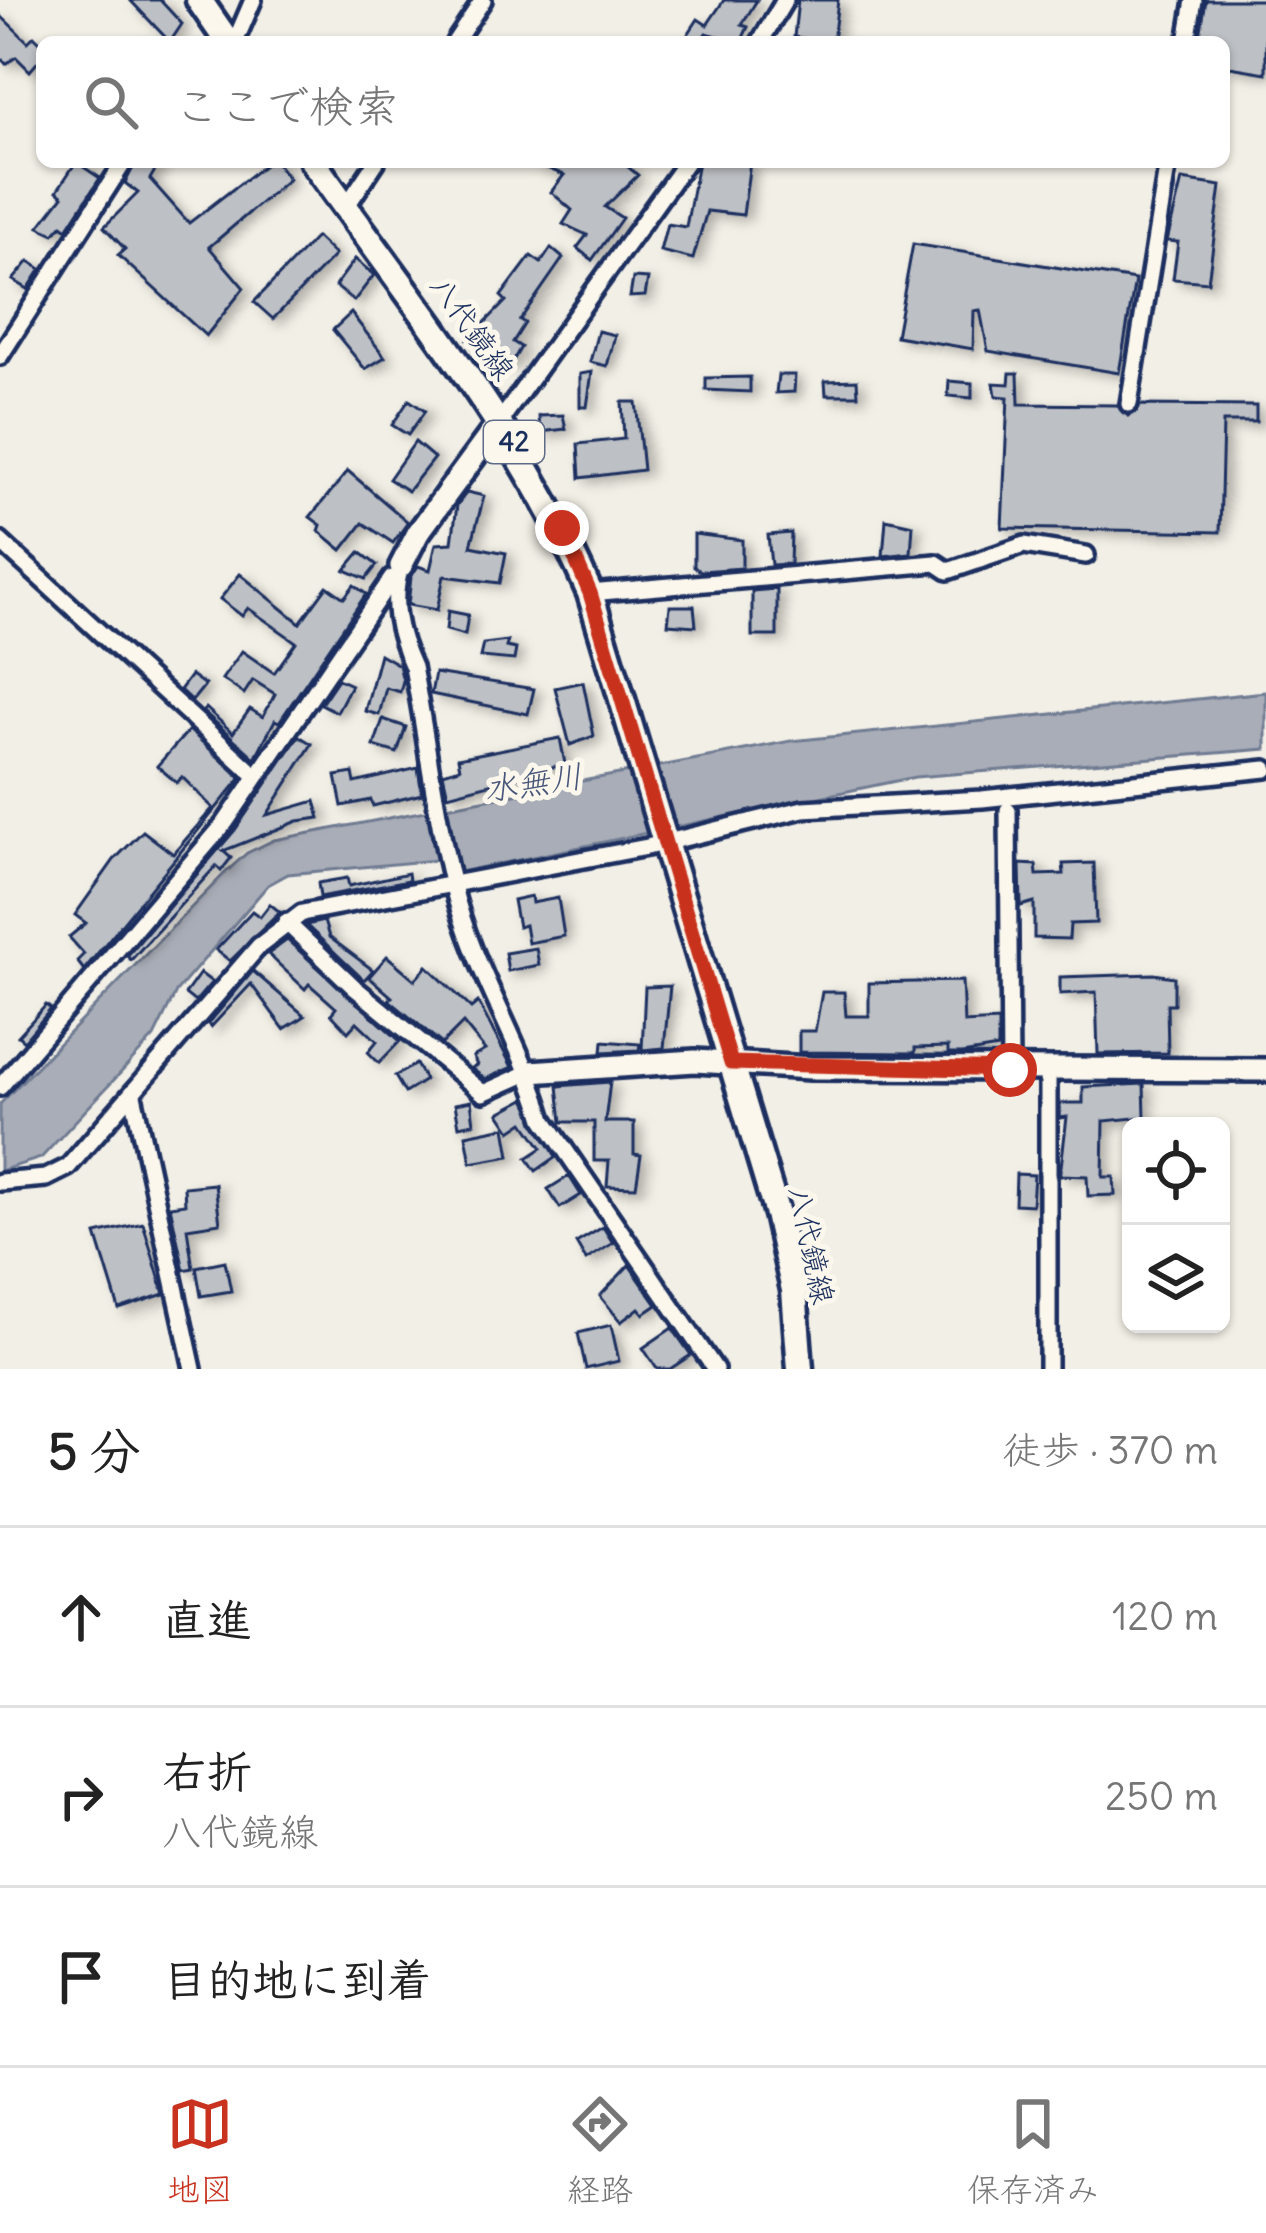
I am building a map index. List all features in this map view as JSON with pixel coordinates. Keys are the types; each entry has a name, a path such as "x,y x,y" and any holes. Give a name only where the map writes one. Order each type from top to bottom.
{"main road":[{"path":"199,0 224,36"},
{"name":"八代鏡線","path":"317,168 501,420 562,528 590,593 790,1271 800,1369"}],"street":[{"path":"230,36 253,0"},
{"path":"459,36 483,0"},
{"path":"764,36 785,0"},
{"path":"1188,36 1194,0"},
{"path":"3,346 120,168"},
{"path":"346,208 372,168"},
{"path":"0,1087 179,881 401,566 418,533 682,168"},
{"path":"1129,404 1167,168"},
{"path":"0,541 256,776"},
{"path":"590,593 936,563 948,571 1024,545 1086,555"},
{"path":"401,566 392,594 440,800 453,887 495,1001 530,1072 544,1119 715,1369"},
{"path":"0,1182 46,1178 68,1167 134,1096 205,1005 286,922 302,913 453,887 802,809 982,799 1266,769"},
{"path":"1008,810 1010,1070"},
{"path":"286,922 355,988 483,1093 530,1072 731,1063 1048,1072 1266,1070"},
{"path":"1048,1072 1048,1369"},
{"path":"134,1096 193,1369"}],"shaded area":[{"path":"1266,692 1266,749 915,777 460,872 457,858 288,874 268,885 176,992 154,1037 41,1158 0,1171 0,1104 225,873 247,853 274,840 791,741"}],"building":[{"path":"130,0 160,0 182,24 174,36 164,36"},
{"path":"724,0 757,0 742,25 748,27 744,36 687,36 698,19 707,25"},
{"path":"798,0 838,0 834,36 794,36"},
{"path":"1206,0 1266,0 1266,73 1230,67 1230,36 1200,36"},
{"path":"0,15 28,42 36,38 36,64 30,71 16,57 6,64 0,57"},
{"path":"72,168 85,168 100,178 67,229 62,225 54,234 39,227 63,196 57,191"},
{"path":"133,168 156,168 150,179 189,223 260,168 281,168 289,179 209,247 244,288 206,336 118,255 125,249 104,227 138,193 125,183"},
{"path":"547,168 629,168 638,175 605,207 622,218 592,260 577,248 587,235 563,224 572,210 551,192 564,175"},
{"path":"697,168 749,168 743,215 707,211 693,259 660,251 667,224 686,227"},
{"path":"1182,180 1221,186 1208,282 1173,279 1178,242 1167,241"},
{"path":"316,237 335,255 273,319 254,302"},
{"path":"913,244 1135,280 1119,373 988,351 980,310 974,311 973,349 896,336"},
{"path":"551,248 563,258 520,320 525,323 513,342 521,347 510,366 468,340 506,301 501,296 531,256 541,263"},
{"path":"355,259 374,275 354,301 335,286"},
{"path":"29,261 41,269 28,289 13,280"},
{"path":"633,278 648,279 645,296 630,297"},
{"path":"351,313 385,357 365,369 333,330"},
{"path":"598,331 615,335 607,366 590,362"},
{"path":"592,372 587,407 580,407 580,374"},
{"path":"1010,373 1018,373 1019,404 1117,405 1128,416 1141,405 1256,406 1256,422 1223,422 1220,532 1002,528 1008,397 996,396 994,383 1009,384"},
{"path":"778,375 795,375 794,392 776,393"},
{"path":"750,377 750,392 706,390 706,378"},
{"path":"857,380 858,395 826,395 825,381"},
{"path":"949,381 972,383 972,398 948,396"},
{"path":"409,400 425,411 408,435 392,425"},
{"path":"622,402 636,402 643,470 580,478 578,444 624,439"},
{"path":"563,415 566,429 540,432 539,416"},
{"path":"415,442 434,458 408,491 389,479"},
{"path":"348,471 408,522 393,543 363,523 342,550 310,517"},
{"path":"467,492 484,496 471,546 506,553 500,583 444,576 437,610 408,605 411,577 418,566 430,570 436,544 452,543 457,505"},
{"path":"886,519 913,525 911,553 883,556"},
{"path":"791,533 790,564 771,565 768,535"},
{"path":"694,534 742,540 742,568 701,571 694,567"},
{"path":"360,552 377,565 366,579 345,570"},
{"path":"240,574 300,623 327,586 344,598 354,585 366,594 279,722 275,720 255,758 203,711 206,708 233,733 250,709 263,717 275,694 253,680 244,694 222,679 242,651 274,673 296,642 248,608 242,616 220,599"},
{"path":"777,589 777,636 752,636 752,591"},
{"path":"670,606 694,606 696,626 668,624"},
{"path":"448,611 468,615 465,635 446,630"},
{"path":"508,641 506,647 516,649 514,660 480,657 483,644"},
{"path":"380,654 399,665 403,681 400,692 386,688 379,715 365,711"},
{"path":"435,673 534,689 528,714 431,694"},
{"path":"191,675 205,685 192,701 180,690"},
{"path":"338,679 351,685 337,712 321,704"},
{"path":"583,682 594,736 570,745 555,688"},
{"path":"383,719 406,727 397,753 374,746"},
{"path":"189,730 241,778 84,970 77,961 84,954 69,937 86,923 75,915 114,860 143,831 173,854 213,808 182,777 177,783 157,766"},
{"path":"299,736 312,744 267,815 315,801 320,818 298,821 223,851 231,858 221,871 216,866 131,960 127,956 235,830"},
{"path":"560,738 565,764 448,795 443,773 460,768 458,758"},
{"path":"418,768 422,794 373,806 371,800 342,806 336,776 353,773 355,783"},
{"path":"1094,863 1096,923 1070,924 1069,939 1034,938 1034,902 1021,906 1020,864 1036,865 1037,875 1064,874 1063,864"},
{"path":"408,873 409,880 320,897 318,883 347,878 349,886"},
{"path":"531,896 532,903 558,898 564,936 528,943 525,925 518,927 513,900"},
{"path":"270,904 280,912 230,961 216,950 252,911 260,917"},
{"path":"324,921 329,937 373,970 364,980 306,925"},
{"path":"287,940 400,1041 379,1063 368,1052 377,1041 357,1022 348,1032 331,1014 336,1008 309,984 305,989 268,954"},
{"path":"536,948 539,965 508,971 505,953"},
{"path":"387,956 415,980 427,966 471,1008 478,1002 512,1067 485,1079 471,1068 477,1065 473,1057 485,1050 463,1023 442,1044 389,1000 392,997 369,977"},
{"path":"253,971 305,1016 284,1029 251,984 211,1027 208,1024"},
{"path":"200,973 212,982 195,1002 185,994"},
{"path":"1060,977 1174,977 1174,1004 1167,1004 1168,1053 1098,1054 1096,992 1060,994"},
{"path":"962,981 964,1023 998,1021 998,1048 962,1054 948,1054 948,1047 915,1048 915,1053 799,1052 799,1031 815,1031 822,992 844,992 846,1016 869,1016 869,983"},
{"path":"670,986 664,1048 642,1050 645,987"},
{"path":"46,1005 51,1009 24,1041 18,1036"},
{"path":"603,1041 640,1044 639,1050 602,1052"},
{"path":"416,1064 425,1080 405,1093 395,1076"},
{"path":"610,1082 605,1122 634,1122 634,1154 641,1155 636,1187 607,1186 609,1161 594,1161 594,1122 562,1122 558,1086"},
{"path":"1144,1084 1145,1117 1104,1121 1103,1177 1114,1177 1115,1195 1088,1196 1087,1176 1060,1175 1067,1117 1060,1118 1060,1103 1083,1103 1083,1087"},
{"path":"525,1099 556,1157 536,1171 527,1158 542,1148 524,1122 511,1131 499,1113"},
{"path":"471,1101 474,1123 459,1126 455,1104"},
{"path":"505,1127 510,1156 471,1163 466,1135"},
{"path":"1016,1174 1034,1175 1032,1205 1015,1204"},
{"path":"569,1176 581,1195 560,1208 548,1189"},
{"path":"215,1184 220,1223 187,1228 193,1268 184,1270 170,1206 185,1204 184,1187"},
{"path":"143,1223 164,1294 119,1309 96,1234"},
{"path":"603,1227 613,1243 586,1260 576,1243"},
{"path":"225,1261 231,1291 201,1296 196,1267"},
{"path":"629,1265 657,1305 644,1314 639,1308 621,1322 600,1296"},
{"path":"611,1325 619,1361 586,1369 578,1333"},
{"path":"672,1328 691,1355 670,1369 657,1369 643,1348"}],"route":[{"path":"562,528 590,593 731,1063 1010,1070"}],"water label":[{"name":"水無川","path":"533,782"}]}
